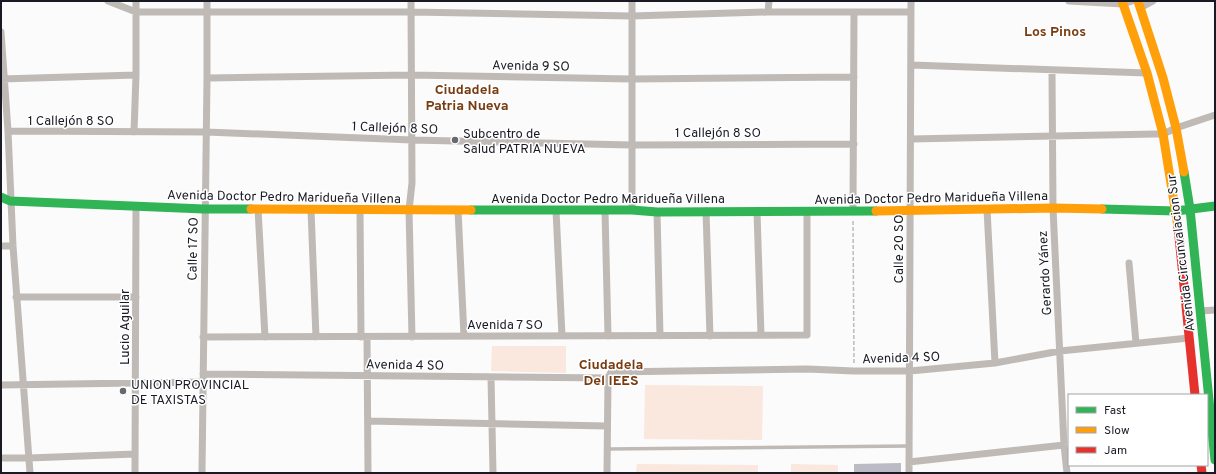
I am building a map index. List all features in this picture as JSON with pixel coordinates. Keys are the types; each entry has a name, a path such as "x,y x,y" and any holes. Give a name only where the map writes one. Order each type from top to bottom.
{"street":[{"path":"108,1 136,12 411,12 632,16 768,12 910,12"},
{"path":"134,132 136,1"},
{"name":"Calle 17 SO","path":"202,473 204,209 207,78 206,1"},
{"path":"411,1 412,183 409,210 412,337"},
{"path":"632,1 632,210"},
{"path":"768,1 768,12"},
{"name":"Calle 20 SO","path":"909,473 911,1"},
{"path":"1069,1 1126,2"},
{"path":"1139,4 1153,1"},
{"name":"Avenida Circunvalacion Sur","path":"1126,2 1163,134 1176,211 1195,394"},
{"name":"Avenida Circunvalacion Sur","path":"1139,4 1163,78 1176,128 1190,210 1215,460"},
{"path":"853,212 854,12"},
{"path":"1,32 3,79 8,131 10,201 16,297 30,473"},
{"path":"911,65 1052,71 1147,73"},
{"name":"Gerardo Yánez","path":"1052,71 1052,208 1064,445 1068,473"},
{"path":"3,79 136,75"},
{"name":"Avenida 9 SO","path":"207,78 411,75 632,79 854,77"},
{"path":"911,139 1052,135 1163,134 1215,115"},
{"name":"1 Callejón 8 SO","path":"8,131 206,132 412,140 632,145 854,144"},
{"name":"Avenida Doctor Pedro Maridueña Villena","path":"1,197 10,201 204,209 311,210 853,212 1052,208 1176,211 1215,206"},
{"name":"Lucio Aguilar","path":"135,473 136,206"},
{"path":"258,209 265,337"},
{"path":"987,209 995,363"},
{"path":"311,210 316,337"},
{"path":"360,210 364,337 368,376 368,473"},
{"path":"458,210 464,336"},
{"path":"556,210 562,336"},
{"path":"605,211 608,336"},
{"path":"706,211 710,336"},
{"path":"657,212 660,336"},
{"path":"757,212 761,336"},
{"name":"Avenida 7 SO","path":"203,337 807,335 807,212"},
{"path":"1,246 13,246"},
{"path":"1129,263 1136,343"},
{"path":"16,297 136,297"},
{"path":"1201,311 1215,310"},
{"name":"Avenida 4 SO","path":"203,374 491,377 807,369 910,371 995,363 1060,351 1189,338"},
{"path":"607,473 607,426 610,375"},
{"path":"491,377 493,473"},
{"path":"1,385 203,382"},
{"path":"368,421 607,426"},
{"path":"909,462 1064,445"},
{"path":"1,458 135,454"}],"lane":[{"path":"607,449 909,446"}],"path":[{"path":"853,212 854,371"}],"shaded area":[{"path":"492,346 566,346 566,373 491,371"},
{"path":"645,385 763,386 762,440 644,439"},
{"path":"637,464 758,465 758,473 636,473"},
{"path":"791,464 838,465 838,473 791,473"}],"building":[{"path":"901,463 901,473 854,473 854,464"}],"traffic: fast":[{"path":"1184,172 1190,209 1215,460"},
{"path":"1,197 10,201 204,209 251,209"},
{"path":"1102,209 1176,211 1215,206"},
{"path":"471,210 632,210 657,212 876,211"}],"traffic: slow":[{"path":"1122,1 1147,73 1163,134 1178,227"},
{"path":"1138,1 1163,78 1176,128 1184,172"},
{"path":"876,211 1053,208 1102,209"},
{"path":"251,209 471,210"}],"traffic: jam":[{"path":"1178,227 1195,394"},
{"path":"1201,466 1202,473"}],"place":[{"name":"Subcentro de Salud PATRIA NUEVA","path":"455,140"},
{"name":"UNION PROVINCIAL DE TAXISTAS","path":"123,391"}],"district":[{"name":"Los Pinos","path":"1055,31"},
{"name":"Ciudadela Patria Nueva","path":"467,98"},
{"name":"Ciudadela Del IEES","path":"611,372"}]}
